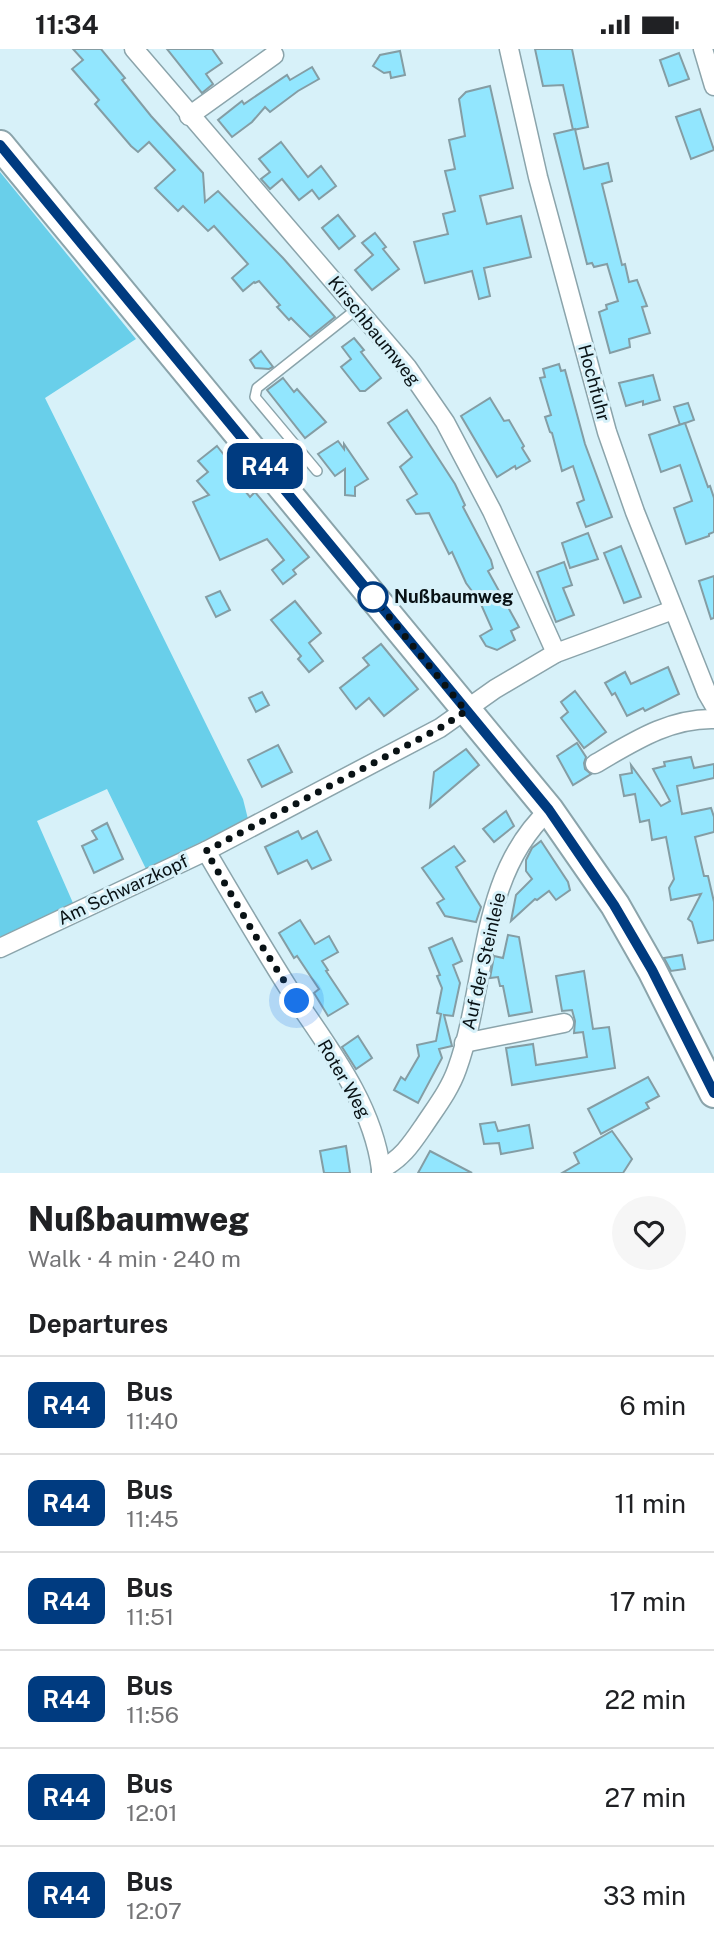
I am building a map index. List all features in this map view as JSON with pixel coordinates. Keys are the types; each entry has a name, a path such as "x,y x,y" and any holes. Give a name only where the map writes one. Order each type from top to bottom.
{"main road":[{"path":"0,145 549,810 621,916 652,970 714,1093"}],"street":[{"name":"Kirschbaumweg","path":"134,49 407,367 444,422 492,510 556,653"},
{"name":"Hochfuhr","path":"509,49 538,177 607,432 673,610 714,705"},
{"path":"703,49 714,86"},
{"path":"189,116 274,55"},
{"path":"466,711 495,689 556,653 673,610"},
{"name":"Am Schwarzkopf","path":"0,948 206,851 440,728 466,711"},
{"path":"595,764 653,731 687,721 714,719"},
{"name":"Auf der Steinleie","path":"381,1171 403,1156 447,1091 464,1043 496,902 516,850 549,810"},
{"name":"Roter Weg","path":"206,851 253,932 356,1093 378,1144 381,1171"},
{"name":"Auf der Steinleie","path":"464,1043 564,1023"}],"lane":[{"path":"317,471 255,397 257,387 358,308"}],"shaded area":[{"path":"0,172 136,339 45,398 243,799 248,819 146,869 107,789 37,821 73,903 0,937"}],"building":[{"path":"73,49 101,49 151,116 203,173 205,202 218,191 335,317 310,337 277,307 280,305 259,281 243,291 232,278 248,264 214,226 208,231 183,206 178,211 155,188 175,170 149,142 138,152 95,104 99,100 72,69 83,60"},
{"path":"167,49 212,49 222,63 206,74 213,84 202,93"},
{"path":"535,49 572,49 588,127 573,130 563,85 543,86"},
{"path":"400,51 405,75 391,78 390,72 384,73 373,66 380,55"},
{"path":"679,53 689,79 669,86 660,60"},
{"path":"312,67 319,79 270,112 265,107 252,122 232,137 218,120 242,101 244,104 287,75 290,80"},
{"path":"490,86 513,188 480,196 487,224 521,216 531,257 484,268 490,296 479,299 472,271 425,283 414,242 448,234 443,214 455,211 445,171 455,169 449,140 465,136 459,99 466,92"},
{"path":"700,109 714,150 691,159 676,117"},
{"path":"575,129 584,169 608,163 612,181 602,184 622,265 625,264 629,282 637,280 647,306 642,307 650,333 629,339 630,347 610,353 599,312 607,309 606,305 618,301 607,264 594,267 592,263 587,264 554,134"},
{"path":"281,142 308,177 321,166 336,186 319,199 312,190 299,200 282,179 270,189 261,179 270,172 259,159"},
{"path":"338,215 355,236 339,249 322,228"},
{"path":"375,233 386,247 383,249 399,269 372,290 355,270 373,255 362,243"},
{"path":"354,338 381,378 365,391 360,391 341,367 351,359 342,347"},
{"path":"261,351 273,367 255,368 250,360"},
{"path":"559,364 561,371 565,370 585,444 612,517 586,527 577,503 584,500 573,466 562,471 545,417 551,415 540,378 545,377 543,369"},
{"path":"653,375 660,400 626,406 619,383"},
{"path":"283,378 294,392 297,389 326,422 305,438 267,390"},
{"path":"490,398 504,421 509,420 530,461 497,477 461,416"},
{"path":"688,403 694,420 680,425 674,407"},
{"path":"407,410 455,484 465,505 463,507 491,560 493,568 488,571 519,627 511,631 515,640 497,650 486,646 480,636 492,629 480,602 466,583 452,552 449,554 429,513 416,514 407,500 417,494 400,467 412,457 388,423"},
{"path":"685,423 714,498 714,532 686,544 674,508 692,501 680,465 661,472 649,435"},
{"path":"338,441 344,449 344,444 368,479 355,487 355,496 345,495 345,469 335,476 318,454"},
{"path":"217,446 235,469 230,473 250,497 255,492 309,557 293,570 296,574 283,584 272,570 284,560 267,539 220,560 193,502 209,495 197,481 208,472 198,461"},
{"path":"588,533 598,559 570,568 562,543"},
{"path":"621,546 641,597 624,603 604,553"},
{"path":"564,562 572,585 563,588 574,615 556,622 537,572"},
{"path":"714,576 714,618 711,619 699,581"},
{"path":"220,591 230,610 216,617 206,597"},
{"path":"295,601 321,633 309,643 323,661 309,672 298,659 301,656 271,620"},
{"path":"381,644 418,689 384,716 369,698 356,709 340,688 369,665 363,658"},
{"path":"668,667 679,694 645,711 643,708 627,716 615,693 612,695 605,683 625,672 631,684"},
{"path":"575,691 606,732 584,748 561,718 568,712 561,702"},
{"path":"262,692 269,705 256,712 249,698"},
{"path":"577,743 586,757 585,769 591,774 573,785 557,756"},
{"path":"278,745 292,772 262,787 248,760"},
{"path":"466,749 479,765 430,807 434,772"},
{"path":"691,757 694,768 714,764 714,778 677,786 682,814 711,808 714,817 714,832 695,837 704,876 708,876 714,902 714,940 698,943 692,922 688,919 701,894 671,900 669,888 674,879 666,837 652,840 649,820 640,822 635,794 624,796 620,775 632,773 631,765 661,806 670,801 653,769 665,766 664,762"},
{"path":"506,811 514,826 494,842 483,829"},
{"path":"107,823 123,859 94,873 82,846 97,839 92,831"},
{"path":"298,831 302,839 317,831 331,860 312,869 307,860 278,874 265,847"},
{"path":"541,841 568,882 570,890 556,900 549,891 535,899 511,921 516,895 532,879 526,871 526,860 532,848"},
{"path":"454,846 465,861 456,867 481,907 476,922 445,916 437,903 444,899 422,868"},
{"path":"300,920 315,944 329,936 338,952 322,961 348,1004 328,1016 314,993 319,989 297,956 294,958 279,933"},
{"path":"508,935 519,937 532,1012 509,1016 503,986 500,986 498,977 490,978 494,956 503,958"},
{"path":"452,938 462,961 453,965 460,983 453,1016 444,1015 452,1046 439,1049 442,1058 418,1103 394,1090 401,1077 405,1080 419,1056 417,1045 436,1041 441,1014 437,1013 442,988 437,976 440,975 429,948"},
{"path":"682,955 685,969 671,971 664,958"},
{"path":"584,971 593,1029 609,1027 615,1068 512,1085 506,1048 533,1044 536,1065 587,1057 583,1032 574,1033 572,1010 562,1011 556,976"},
{"path":"358,1036 372,1058 356,1069 342,1047"},
{"path":"648,1077 659,1096 646,1103 649,1108 601,1134 588,1109"},
{"path":"495,1122 498,1131 529,1125 533,1148 501,1154 499,1143 484,1144 480,1124"},
{"path":"612,1131 632,1159 623,1173 562,1173 579,1163 574,1153"},
{"path":"346,1146 350,1173 324,1173 320,1151"},
{"path":"430,1151 472,1173 418,1173"}],"bus line":[{"name":"R44","path":"0,145 549,810 588,864 652,970 714,1093"}],"place":[{"name":"Nußbaumweg","path":"373,597"}],"route":[{"path":"297,1001 206,851 440,728 466,711 373,597"}]}
